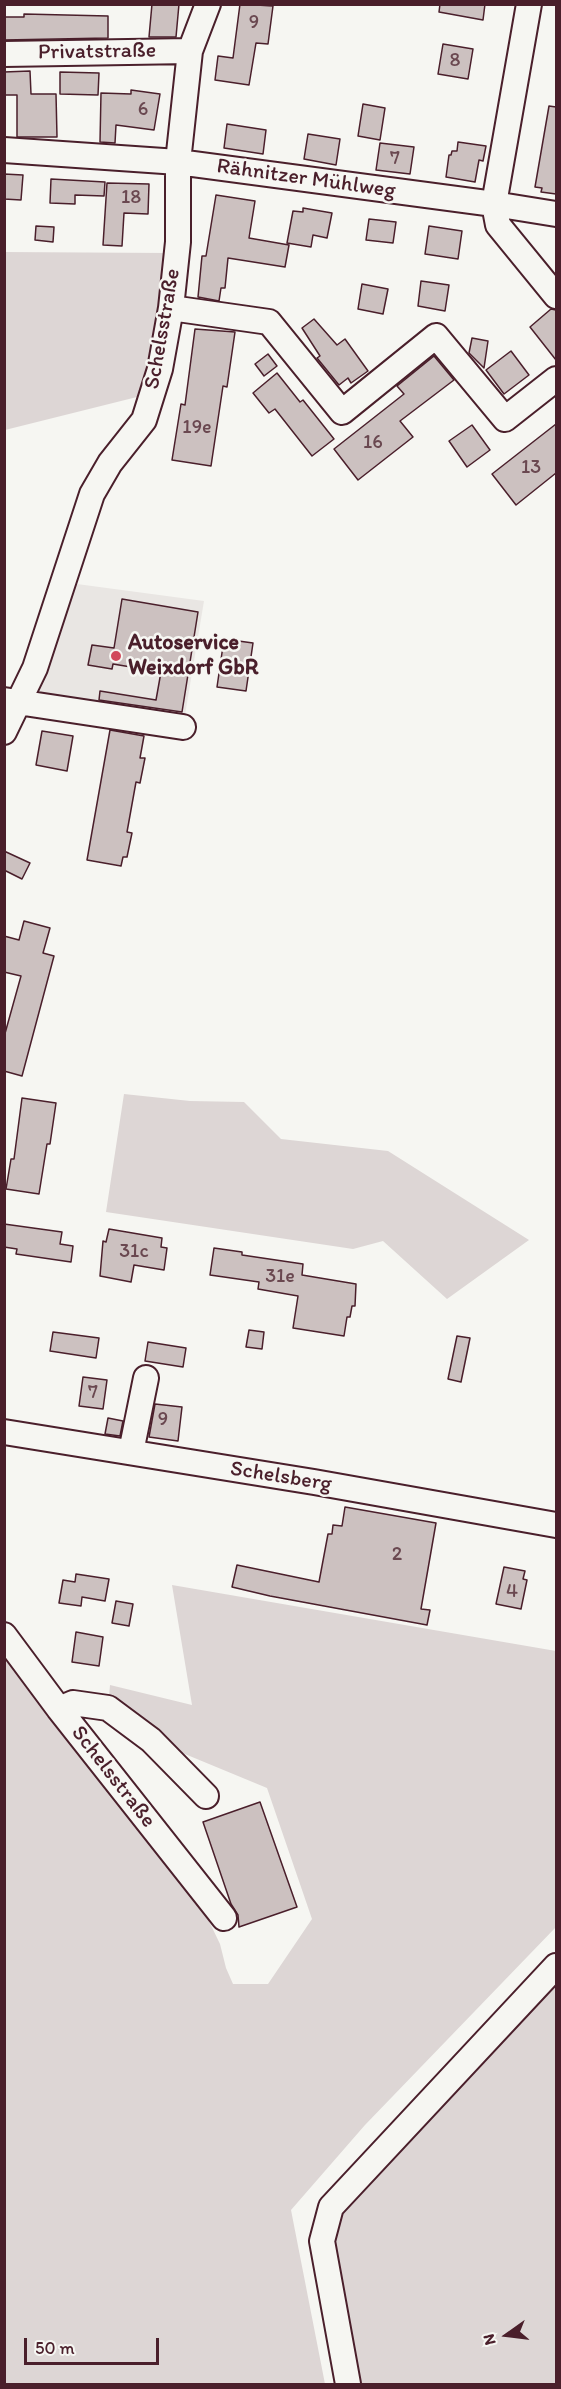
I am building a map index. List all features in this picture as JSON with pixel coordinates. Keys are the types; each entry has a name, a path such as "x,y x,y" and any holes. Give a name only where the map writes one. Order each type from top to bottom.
{"street":[{"name":"Schelsstraße","path":"4,732 12,701 34,668 92,494 110,463 144,420 160,369 171,308 178,242 178,162 190,51 208,4"},
{"path":"529,4 494,204 498,225 556,296"},
{"name":"Privatstraße","path":"4,54 190,51"},
{"name":"Rähnitzer Mühlweg","path":"4,150 178,162 556,214"},
{"path":"171,308 269,322 342,412 436,336 505,419 556,379"},
{"path":"12,701 183,727"},
{"path":"131,1452 146,1378"},
{"name":"Schelsberg","path":"4,1432 556,1525"},
{"name":"Schelsstraße","path":"4,1635 59,1709 224,1918"},
{"path":"59,1709 73,1703 108,1708 151,1740 206,1796"},
{"path":"348,2385 322,2241 331,2207 556,1966"}],"shaded area":[{"path":"4,252 168,253 149,367 137,397 5,430"},
{"path":"62,582 204,601 183,727 18,703"},
{"path":"124,1094 190,1101 244,1102 281,1139 388,1151 529,1240 447,1299 383,1241 353,1249 106,1212"},
{"path":"172,1585 556,1651 556,1927 365,2125 291,2210 325,2384 5,2384 5,1646 193,1888 220,1944 233,1984 268,1984 312,1919 267,1788 151,1740 108,1708 110,1685 192,1705"},
{"path":"556,1972 556,2384 352,2384 328,2259 335,2212"}],"building":[{"path":"152,4 179,4 176,37 149,37"},
{"path":"240,4 273,6 268,44 256,43 249,85 215,80 218,56 233,58"},
{"path":"440,4 485,4 483,20 439,12"},
{"path":"24,14 108,16 108,38 4,40 4,17 24,17"},
{"path":"443,44 473,49 468,79 438,74"},
{"path":"30,71 31,94 56,94 57,137 17,137 17,95 4,95 4,72"},
{"path":"60,72 99,73 98,95 60,94"},
{"path":"131,90 160,94 154,130 116,125 115,143 100,142 101,93 131,94"},
{"path":"363,104 385,108 380,140 358,136"},
{"path":"549,106 556,107 556,194 541,192 542,188 535,187"},
{"path":"227,124 266,130 263,154 224,148"},
{"path":"308,134 340,139 336,165 304,159"},
{"path":"458,142 486,146 483,161 479,160 475,182 446,177 449,155 452,151 457,151"},
{"path":"380,143 414,147 410,174 376,170"},
{"path":"4,174 23,175 21,200 4,199"},
{"path":"51,179 105,182 104,196 75,195 75,204 50,203"},
{"path":"107,183 149,184 148,214 124,213 122,246 103,245"},
{"path":"216,195 255,201 249,238 289,245 285,267 228,258 225,288 221,288 219,301 198,297 202,256 206,256"},
{"path":"303,208 332,213 327,238 313,235 311,247 287,243 293,211 303,212"},
{"path":"369,219 396,222 393,243 366,240"},
{"path":"36,226 54,227 53,242 35,240"},
{"path":"429,226 462,231 458,259 425,254"},
{"path":"421,281 449,285 445,311 418,306"},
{"path":"362,284 388,289 383,314 358,309"},
{"path":"551,309 556,310 556,360 530,327"},
{"path":"314,319 337,345 345,339 368,371 351,383 348,378 339,385 317,358 320,356 302,328"},
{"path":"195,329 235,332 227,387 223,386 211,466 172,460 181,404 185,405"},
{"path":"472,338 488,341 484,368 469,353"},
{"path":"511,351 529,375 504,394 486,370"},
{"path":"268,354 277,366 264,376 255,364"},
{"path":"434,356 454,380 400,421 413,437 358,480 334,449 404,394 397,386"},
{"path":"277,373 300,402 303,400 334,439 312,456 275,409 269,413 253,393"},
{"path":"556,424 556,473 516,505 492,474"},
{"path":"472,425 490,450 467,467 449,441"},
{"name":"Autoservice Weixdorf GbR","path":"122,599 198,612 182,712 99,700 100,691 156,700 161,672 113,664 112,669 88,665 92,645 114,648"},
{"path":"224,639 253,643 246,691 217,687"},
{"path":"110,730 144,736 140,758 145,758 140,783 136,782 127,832 132,833 127,857 123,857 121,866 87,860"},
{"path":"42,731 73,736 67,771 36,765"},
{"path":"4,851 30,863 22,879 4,870"},
{"path":"24,921 50,928 43,953 54,956 22,1076 4,1071 4,1037 21,976 4,972 4,936 19,940"},
{"path":"22,1098 56,1103 39,1194 6,1189 11,1159 14,1159"},
{"path":"4,1224 62,1232 60,1244 73,1246 71,1262 16,1254 17,1249 4,1247"},
{"path":"109,1229 162,1238 161,1247 167,1248 164,1270 134,1265 131,1282 100,1276 103,1241 106,1242"},
{"path":"214,1248 242,1252 242,1255 303,1264 302,1275 356,1284 355,1306 352,1306 350,1317 347,1317 344,1336 293,1328 298,1296 258,1289 259,1282 210,1275"},
{"path":"249,1330 264,1332 262,1349 246,1347"},
{"path":"53,1332 99,1338 96,1358 50,1351"},
{"path":"457,1336 470,1338 461,1382 448,1379"},
{"path":"148,1342 186,1348 183,1367 145,1361"},
{"path":"83,1377 107,1380 103,1409 79,1406"},
{"path":"155,1404 182,1407 178,1441 149,1437"},
{"path":"108,1418 123,1421 120,1436 105,1434"},
{"path":"345,1507 436,1523 421,1609 430,1610 427,1625 232,1587 237,1565 319,1582 328,1534 332,1534 333,1525 342,1526"},
{"path":"504,1567 525,1571 523,1579 527,1580 521,1609 496,1604"},
{"path":"76,1574 109,1579 105,1601 82,1597 81,1606 59,1603 63,1580 75,1582"},
{"path":"116,1601 133,1604 129,1626 112,1623"},
{"path":"76,1632 103,1637 99,1666 72,1662"},
{"path":"260,1802 297,1907 239,1927 238,1915 231,1904 203,1822"}],"place":[{"name":"Autoservice Weixdorf GbR","path":"116,656"}]}
